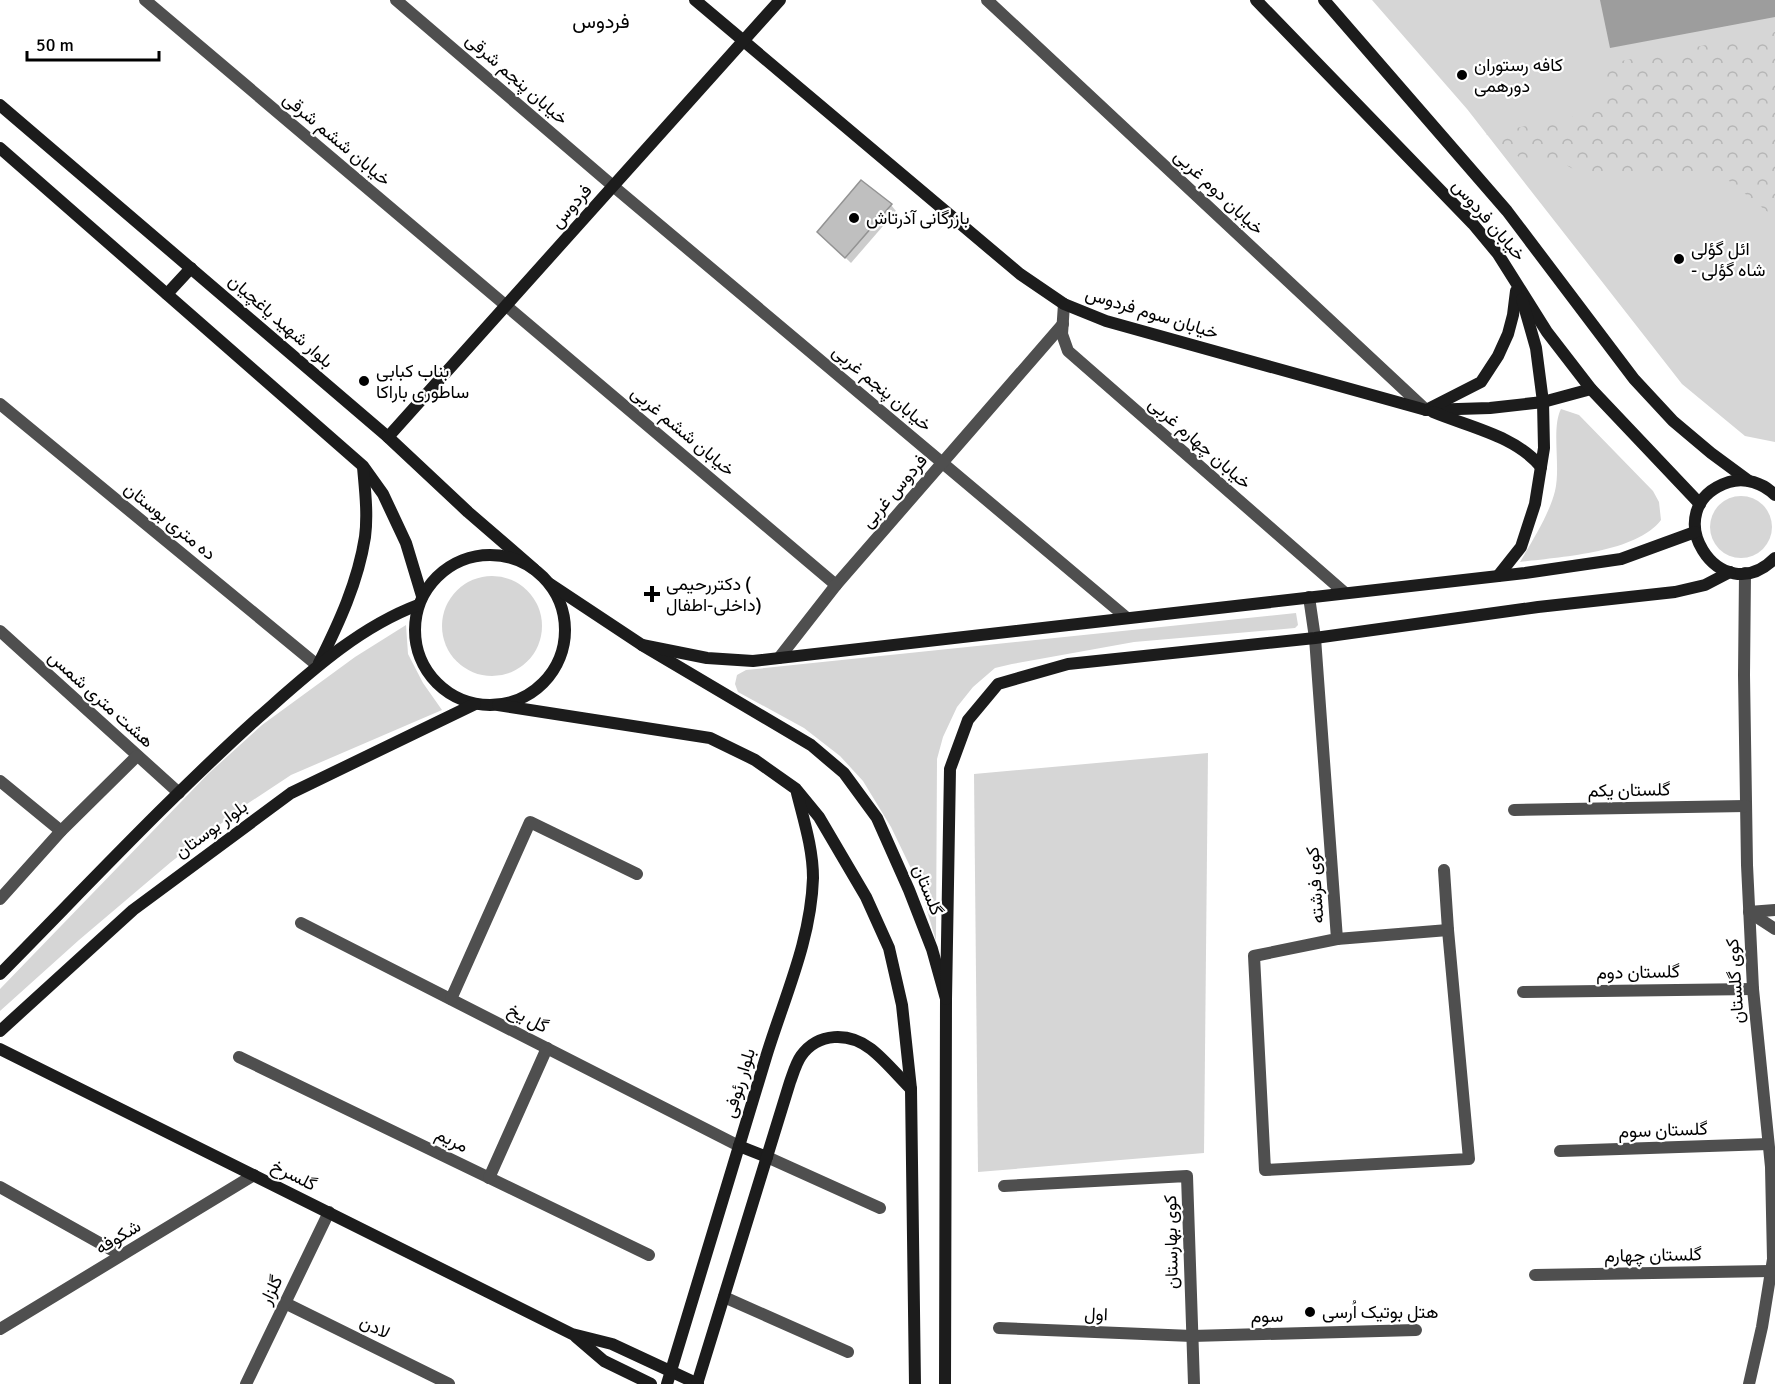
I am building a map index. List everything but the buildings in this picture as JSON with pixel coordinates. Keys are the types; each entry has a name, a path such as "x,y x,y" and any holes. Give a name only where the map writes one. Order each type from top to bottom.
{"main road":[{"name":"خیابان سوم فردوس","path":"695,0 1020,274 1064,304 1106,321 1140,331 1426,410 1490,408 1543,402 1590,389"},
{"name":"فردوس","path":"388,437 780,0"},
{"name":"خیابان فردوس","path":"1256,0 1473,224 1498,254 1547,332 1590,389 1700,504"},
{"name":"خیابان فردوس","path":"1324,0 1507,211 1634,379 1673,421 1749,481"},
{"name":"بلوار شهید یاغچیان","path":"0,105 388,437 468,512 534,569"},
{"path":"0,148 363,466 383,494 406,543 420,600"},
{"path":"167,294 191,268"},
{"path":"1426,410 1481,382 1498,356 1508,334 1516,301 1516,281"},
{"path":"1498,576 1521,547 1535,504 1544,448 1543,402 1536,348 1516,281"},
{"path":"1426,410 1502,439 1531,455 1541,467"},
{"path":"317,665 338,625 357,570 365,536 363,466"},
{"path":"1775,486 1734,480 1721,485 1709,493 1700,504 1695,518 1698,545 1706,557 1717,566 1730,572 1746,573 1758,570 1775,558"},
{"path":"1762,485 1775,495"},
{"path":"642,645 707,658 753,661 1498,576 1621,559 1695,532"},
{"path":"498,705 521,699 540,687 555,670 564,649 566,626 561,604 550,584 534,569 515,559 494,554 472,556 452,565 435,578 420,600 414,626 416,648 424,668 438,685 455,697 475,704 498,705 710,738 755,760 796,789 819,817 866,897 889,948 902,1005 911,1089 915,1384"},
{"path":"946,999 950,769 968,720 998,684 1068,663 1315,638 1675,591 1705,585 1730,572"},
{"name":"گلستان","path":"550,584 642,645 811,745 844,773 877,818 932,949 946,999 945,1384"},
{"path":"0,974 213,758 317,665 391,615 420,600"},
{"name":"بلوار بوستان","path":"0,1031 133,910 291,793 475,704"},
{"name":"بلوار رئوفی","path":"667,1384 773,1035 802,948 810,913 813,876 810,840 796,789"},
{"path":"572,1334 612,1344 698,1384 790,1082 800,1056 816,1040 834,1036 853,1039 871,1049 911,1089"},
{"name":"گلسرخ","path":"0,1049 572,1334"},
{"path":"739,1146 767,1157"},
{"path":"572,1334 604,1361 651,1384"}],"street":[{"name":"خیابان ششم شرقی","path":"145,0 506,305"},
{"name":"خیابان پنجم شرقی","path":"396,0 613,186"},
{"name":"خیابان دوم غربی","path":"987,0 1426,410"},
{"name":"خیابان پنجم غربی","path":"613,186 1126,618"},
{"name":"خیابان چهارم غربی","path":"1064,304 1062,334 1068,351 1345,593"},
{"name":"خیابان ششم غربی","path":"506,305 836,585"},
{"name":"فردوس غربی","path":"779,658 836,585 1063,324"},
{"name":"ده متری بوستان","path":"0,404 317,665"},
{"name":"کوی گلستان","path":"1746,573 1744,675 1749,912 1753,988 1768,1144 1773,1259 1762,1326 1749,1384"},
{"name":"کوی فرشته","path":"1309,597 1315,638 1337,939 1254,956 1265,1170 1469,1159 1448,930"},
{"name":"هشت متری شمس","path":"0,631 179,793"},
{"path":"0,899 61,831 137,756"},
{"path":"0,781 61,831"},
{"name":"گلستان یکم","path":"1514,810 1746,806"},
{"path":"451,999 530,822 637,874"},
{"path":"1337,939 1448,930 1444,870"},
{"path":"1749,912 1775,910"},
{"path":"1749,912 1775,929"},
{"name":"گل یخ","path":"301,922 739,1146"},
{"name":"گلستان دوم","path":"1523,992 1753,988"},
{"path":"489,1178 547,1048"},
{"name":"مریم","path":"239,1057 650,1255"},
{"name":"گلستان سوم","path":"1560,1151 1768,1144"},
{"path":"767,1157 880,1208"},
{"name":"شکوفه","path":"0,1329 254,1175"},
{"name":"کوی بهارستان","path":"1004,1186 1187,1176 1194,1384"},
{"path":"0,1187 121,1256"},
{"name":"گلزار","path":"246,1384 329,1212"},
{"name":"گلستان چهارم","path":"1535,1275 1771,1271"},
{"path":"724,1297 848,1352"},
{"name":"لادن","path":"285,1303 449,1384"},
{"name":"اول","path":"999,1328 1192,1336"},
{"name":"سوم","path":"1192,1336 1416,1330"}],"green space":[{"name":"ائل گؤلی - شاه گؤلی","path":"1372,0 1775,0 1775,442 1745,436 1682,384 1467,109"},
{"path":"1775,32 1775,218 1723,176 1634,171 1598,183 1559,161 1522,159 1486,134 1607,110 1600,65"},
{"path":"1561,409 1579,415 1653,491 1659,502 1661,520 1634,540 1596,552 1520,562 1544,518 1555,491 1557,481 1556,437"},
{"path":"1735,496 1747,496 1763,505 1770,515 1772,527 1770,539 1763,549 1747,558 1735,558 1724,553 1715,544 1710,533 1710,521 1715,510 1724,501"},
{"path":"492,576 511,580 527,591 538,607 542,626 538,645 527,661 511,672 492,676 473,672 457,661 446,645 442,626 446,607 457,591 473,580"},
{"path":"1296,613 1298,625 1295,628 1134,642 1012,664 995,668 973,687 957,707 943,737 937,759 936,941 920,887 891,827 863,781 840,756 804,728 738,692 735,684 737,675 746,670"},
{"path":"406,625 408,654 423,683 442,710 291,775 244,806 171,862 0,1011 0,989 208,774 262,725 355,657"},
{"path":"1208,753 1204,1153 978,1172 974,774"}],"shaded area":[{"path":"1600,0 1775,0 1775,17 1610,48"}],"place":[{"name":"کافه رستوران دورهمی","path":"1462,75"},
{"name":"بازرگانی آذرتاش","path":"854,218"},
{"name":"ائل گؤلی - شاه گؤلی","path":"1679,259"},
{"name":"بناب کبابی ساطوری باراکا","path":"364,381"},
{"name":"دکتررحیمی ( داخلی-اطفال)","path":"652,594"},
{"name":"هتل بوتیک اُرسی","path":"1310,1312"}],"district":[{"name":"فردوس","path":"601,21"}]}
